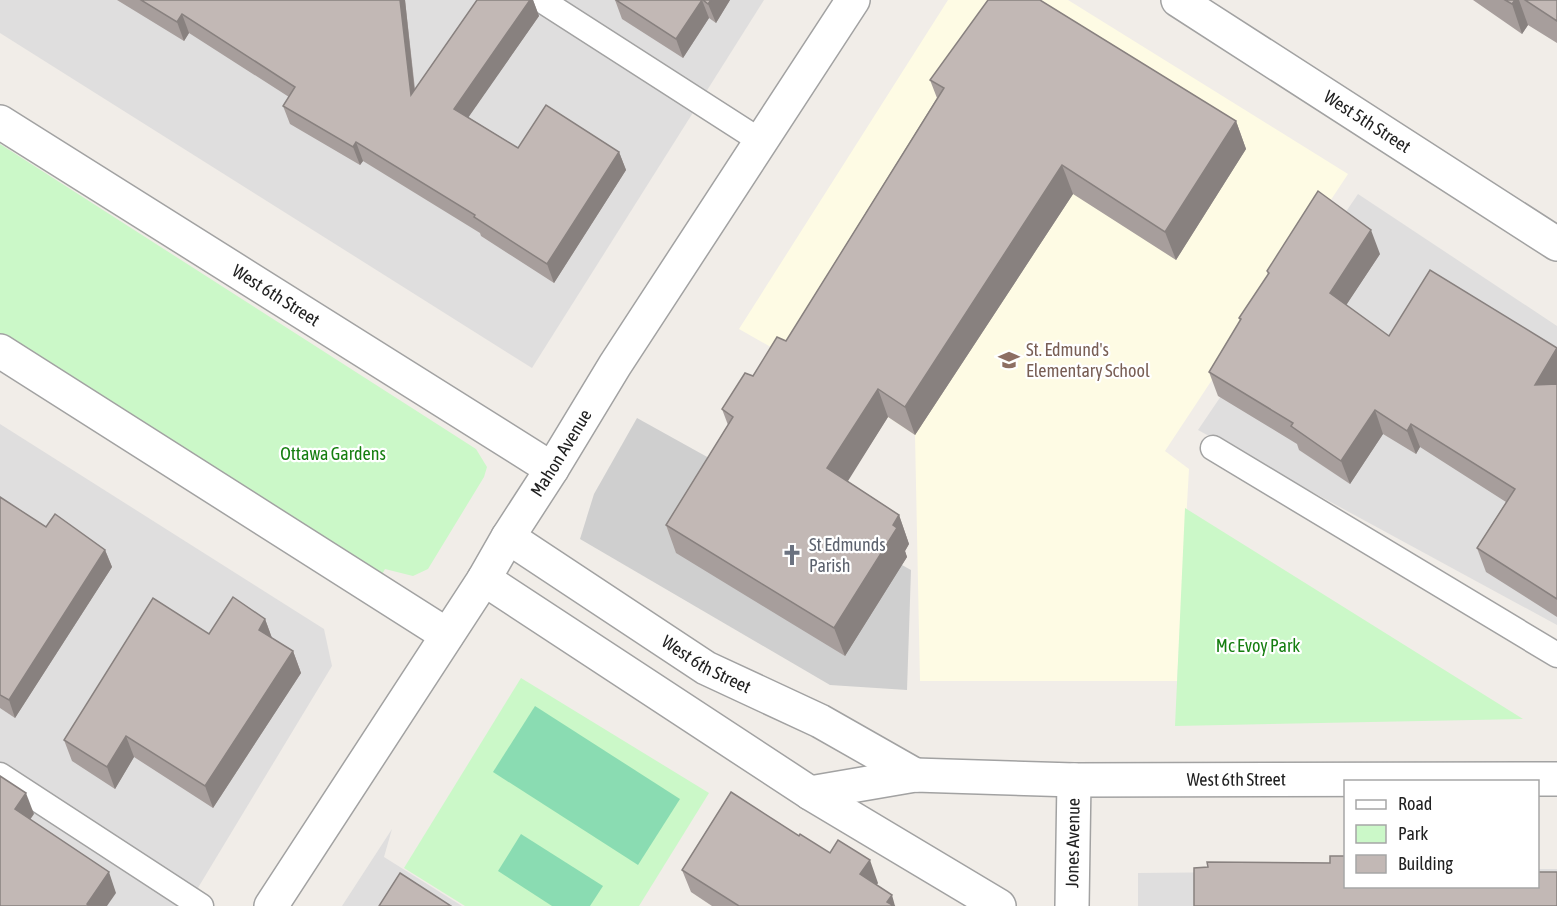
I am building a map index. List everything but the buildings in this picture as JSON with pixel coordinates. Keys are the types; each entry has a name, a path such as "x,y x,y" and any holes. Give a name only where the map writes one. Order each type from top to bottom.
{"street":[{"name":"Mahon Avenue","path":"271,906 484,579 615,365 762,142 852,0"},
{"name":"West 5th Street","path":"1178,0 1557,244"},
{"name":"West 6th Street","path":"0,122 552,469"},
{"path":"0,351 447,635"},
{"name":"West 6th Street","path":"508,537 706,668 820,721 915,775"},
{"path":"484,579 810,793 999,906"},
{"name":"West 6th Street","path":"810,793 915,775 1074,780 1557,779"},
{"name":"Jones Avenue","path":"1072,906 1074,780"}],"lane":[{"path":"541,0 762,142"},
{"path":"1213,448 1557,655"},
{"path":"0,775 201,906"}],"shaded area":[{"path":"0,0 764,0 532,368 0,33"},
{"name":"St. Edmund's Elementary School","path":"948,0 1068,0 1348,174 1165,451 1189,469 1177,681 920,681 915,435 848,391 739,329"},
{"path":"1358,194 1557,326 1557,625 1198,430"},
{"path":"637,418 911,570 907,690 830,685 580,539 594,494"},
{"path":"0,424 324,629 332,666 187,906 0,906"},
{"path":"392,829 384,857 462,906 342,906"},
{"path":"1539,869 1557,869 1557,906 1138,906 1138,873 1344,871 1344,888 1539,888"}],"green space":[{"name":"Ottawa Gardens","path":"0,144 476,449 487,467 484,477 428,569 413,576 385,569 380,578 0,336"},
{"name":"Mc Evoy Park","path":"1185,508 1523,719 1175,726"},
{"path":"521,678 709,793 639,906 465,906 404,868"},
{"path":"535,706 680,799 638,865 493,772"},
{"path":"521,834 603,886 590,906 552,906 498,871"}],"place":[{"name":"St. Edmund's Elementary School","path":"1009,360"},
{"name":"St Edmunds Parish","path":"792,555"}]}
